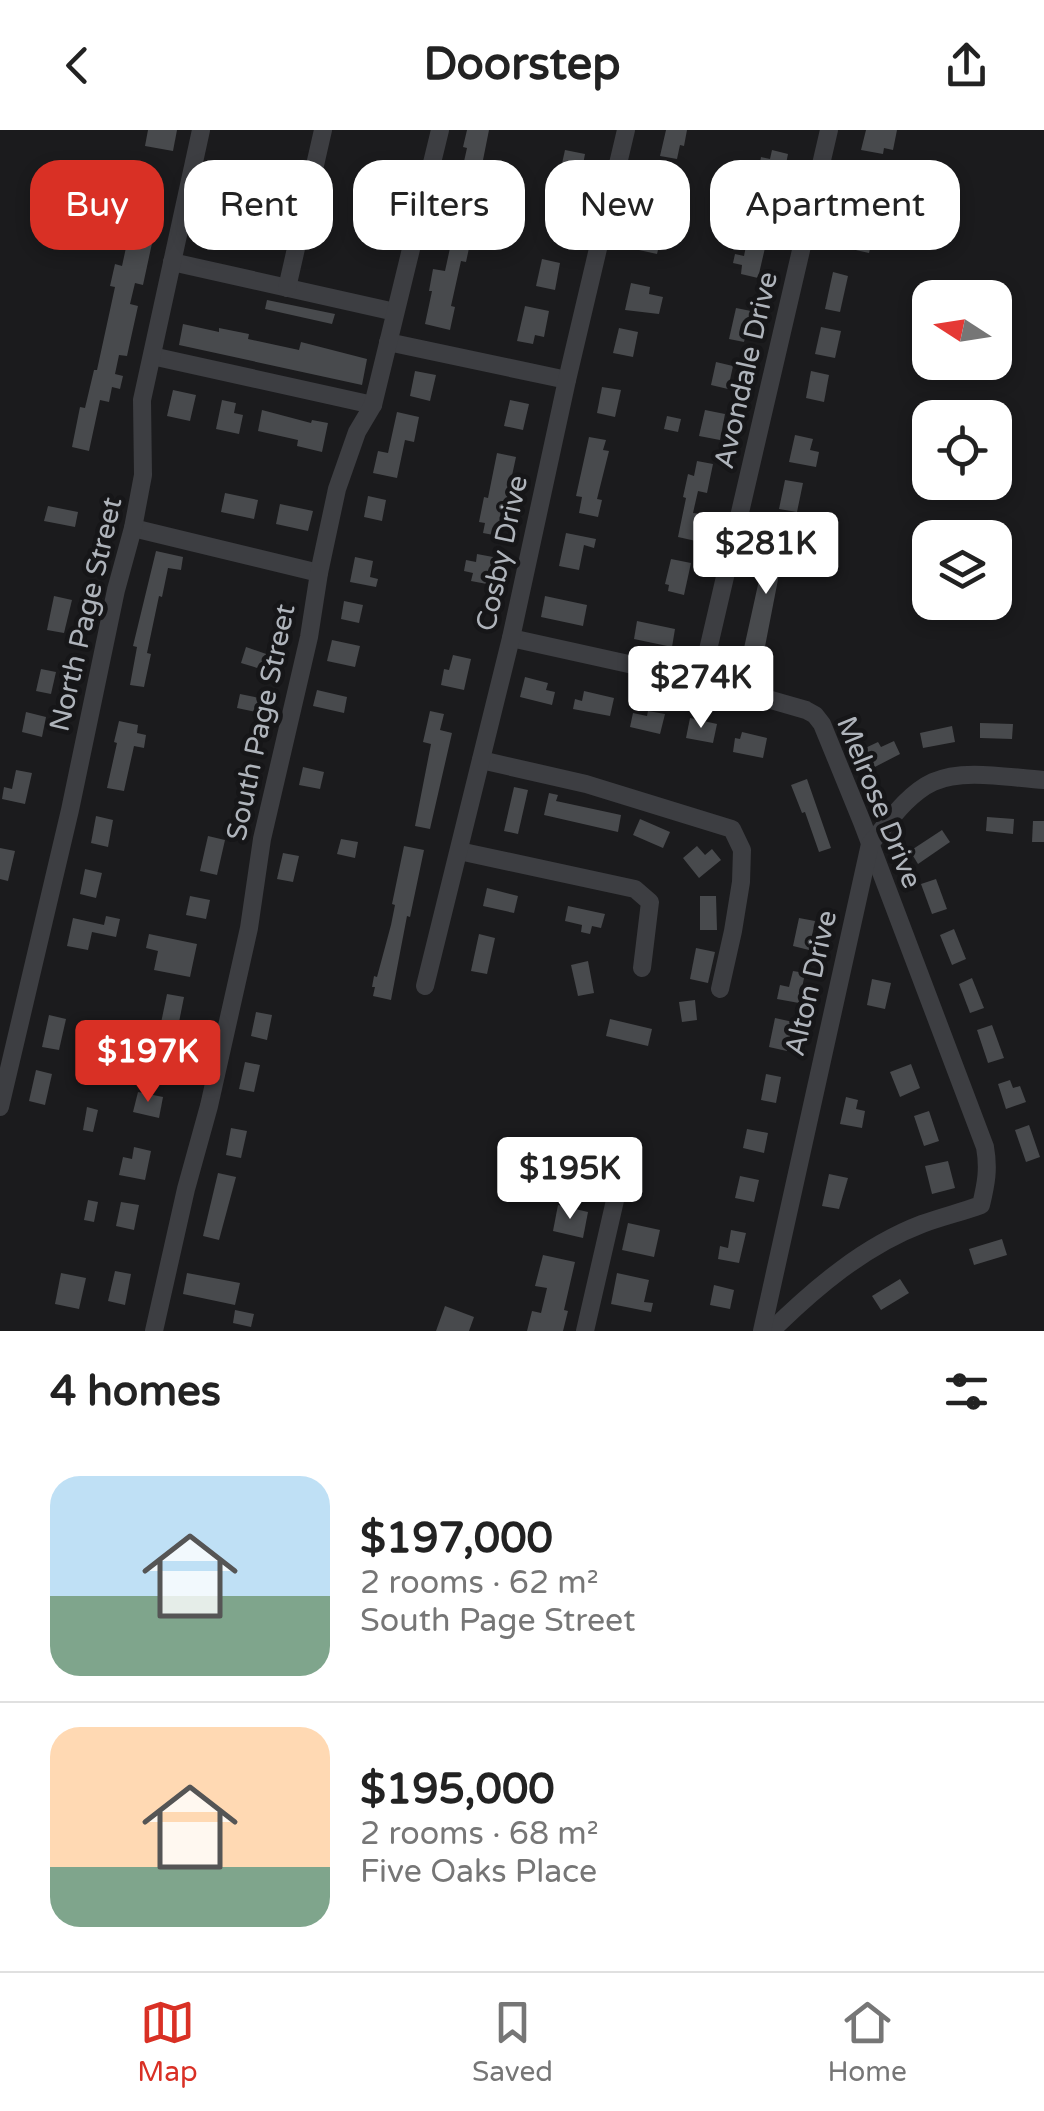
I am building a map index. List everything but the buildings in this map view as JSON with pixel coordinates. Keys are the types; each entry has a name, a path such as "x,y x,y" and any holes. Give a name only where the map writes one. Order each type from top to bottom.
{"street":[{"name":"North Page Street","path":"0,1106 70,810 116,590 134,528 143,476 142,400 201,130"},
{"path":"287,288 323,130"},
{"name":"South Page Street","path":"154,1331 248,928 262,839 309,637 337,489 357,432 372,406 440,130"},
{"name":"Cosby Drive","path":"426,986 511,638 626,130"},
{"name":"Avondale Drive","path":"701,680 828,130"},
{"path":"172,262 396,312"},
{"path":"388,342 567,380"},
{"path":"152,356 372,406"},
{"path":"134,528 319,574"},
{"name":"Melrose Drive","path":"511,638 701,680 806,710 822,724 870,844 989,1168 981,1205 919,1225 857,1259 822,1284 773,1329"},
{"path":"481,760 586,784 732,829 742,850 741,882 720,989"},
{"name":"Alton Drive","path":"773,1329 870,844 902,807 929,784 958,776 1044,780"},
{"path":"458,851 635,889 650,902 642,968"},
{"path":"586,1331 619,1183"}]}
